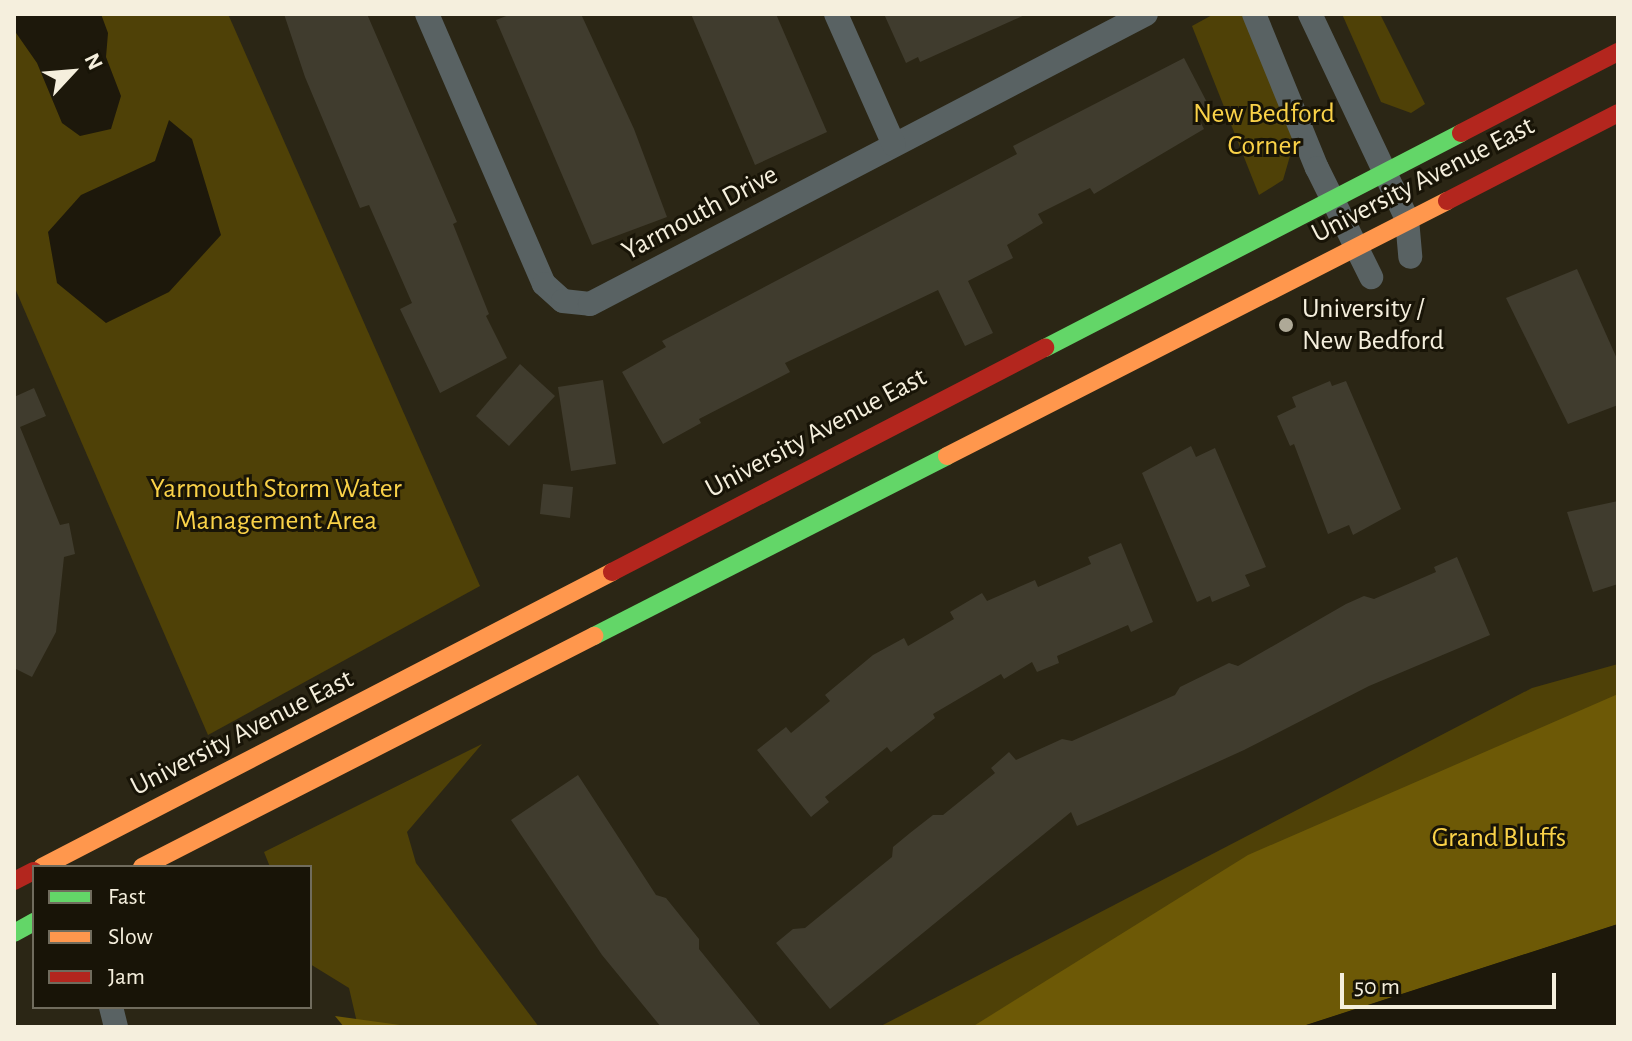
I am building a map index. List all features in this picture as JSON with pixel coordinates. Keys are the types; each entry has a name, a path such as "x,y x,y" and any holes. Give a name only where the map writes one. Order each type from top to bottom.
{"main road":[{"name":"University Avenue East","path":"46,865 1618,52"},
{"name":"University Avenue East","path":"146,865 1618,113"},
{"path":"14,881 32,872"},
{"path":"14,933 32,923"}],"street":[{"name":"Yarmouth Drive","path":"427,14 531,261 544,284 563,301 590,304 1146,14"},
{"path":"836,14 894,145"},
{"path":"1254,14 1331,199 1371,277"},
{"path":"1310,14 1407,219 1410,257"}],"green space":[{"name":"Yarmouth Storm Water Management Area","path":"14,14 228,14 480,586 208,735 14,286"},
{"name":"New Bedford Corner","path":"1214,14 1244,14 1297,132 1283,180 1259,195 1192,26"},
{"name":"New Bedford Corner","path":"1342,14 1380,14 1425,104 1411,113 1381,102"},
{"name":"Grand Bluffs","path":"1618,664 1618,924 1300,1027 879,1027 1532,688"},
{"name":"Grand Bluffs","path":"1618,694 1618,924 1300,1027 972,1027 1248,855"},
{"path":"482,744 407,832 416,863 539,1027 358,1027 349,988 312,965 312,865 269,865 264,852"},
{"path":"335,1016 407,1026 408,1027 344,1027"}],"shaded area":[{"path":"14,14 101,14 108,33 106,57 121,96 111,129 80,136 62,123 37,63 14,30"},
{"path":"169,120 192,139 221,235 169,292 106,323 57,283 48,232 81,195 155,161"},
{"path":"1618,924 1618,1027 1300,1027"}],"building":[{"path":"284,14 367,14 457,222 453,224 489,314 486,316 507,358 440,393 400,309 412,303 369,205 360,208 305,77"},
{"path":"511,14 581,14 634,129 667,217 592,245 496,20"},
{"path":"691,14 776,14 827,132 755,165"},
{"path":"884,14 1027,14 920,62 918,57 906,63"},
{"path":"1184,58 1212,112 1199,119 1204,129 1094,194 1090,188 1038,214 1043,223 1007,245 1013,258 968,281 993,333 965,346 938,290 785,363 790,372 699,419 701,423 663,444 622,372 666,347 662,341 1017,154 1013,146"},
{"path":"1577,269 1618,361 1618,405 1568,424 1506,298"},
{"path":"520,364 555,396 509,446 476,416"},
{"path":"603,380 616,464 571,471 558,387"},
{"path":"1330,381 1332,386 1346,381 1401,509 1353,535 1349,525 1328,534 1294,444 1290,446 1277,416 1296,407 1292,397"},
{"path":"34,388 46,416 20,427 60,525 69,523 75,554 64,557 56,632 32,677 14,668 14,397"},
{"path":"1191,446 1196,457 1215,448 1266,567 1245,575 1250,586 1212,602 1210,596 1197,602 1142,473"},
{"path":"543,484 573,487 570,518 540,514"},
{"path":"1618,501 1618,584 1593,592 1567,512"},
{"path":"1121,543 1153,622 1131,632 1128,625 1057,656 1059,663 1037,672 1032,662 1004,679 1001,674 933,714 935,718 891,752 887,747 825,797 829,802 811,817 757,750 786,727 791,733 830,701 825,695 873,655 904,638 908,646 954,619 950,612 982,593 987,601 1035,580 1038,587 1091,564 1088,557"},
{"path":"1457,557 1490,635 1369,686 1244,750 1077,826 1071,812 830,1009 776,943 793,929 805,928 892,857 893,847 910,833 933,815 943,815 995,773 991,768 1009,752 1016,760 1062,739 1072,741 1175,695 1180,687 1229,663 1238,666 1346,604 1364,596 1374,599 1436,572 1434,567"},
{"path":"578,775 656,895 666,898 699,939 699,949 762,1027 661,1027 602,955 511,820"}],"traffic: fast":[{"path":"1045,348 1461,133"},
{"path":"594,636 947,456"},
{"path":"14,933 32,923"}],"traffic: slow":[{"path":"947,456 1447,201"},
{"path":"46,865 612,572"},
{"path":"146,865 594,636"}],"traffic: jam":[{"path":"1461,133 1618,52"},
{"path":"1447,201 1618,113"},
{"path":"612,572 1045,348"},
{"path":"14,881 32,872"}],"place":[{"name":"University / New Bedford","path":"1286,325"}]}
